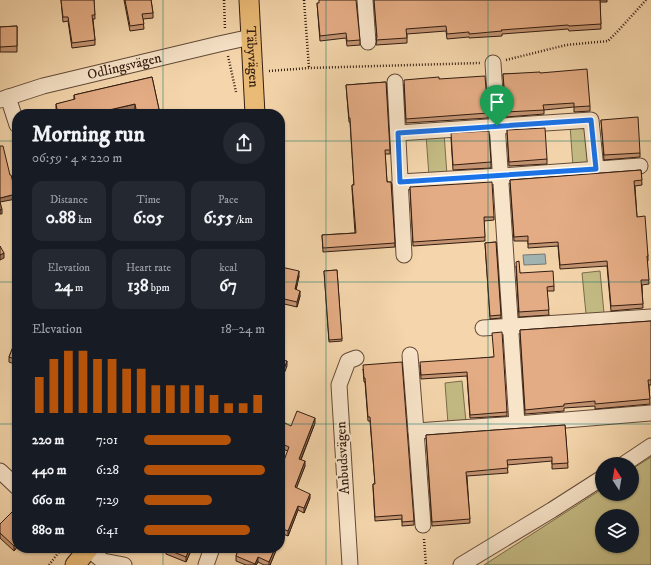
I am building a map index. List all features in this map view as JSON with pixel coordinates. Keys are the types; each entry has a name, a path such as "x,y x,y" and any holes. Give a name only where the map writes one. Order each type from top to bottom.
{"main road":[{"name":"Täbyvägen","path":"249,0 256,109"},
{"path":"75,565 84,553"}],"street":[{"path":"365,0 368,42"},
{"name":"Odlingsvägen","path":"4,98 43,86 251,37"},
{"path":"493,63 517,424"},
{"path":"395,82 404,255"},
{"path":"4,98 12,115"},
{"path":"398,133 591,120 596,169"},
{"path":"400,182 640,166"},
{"path":"483,328 650,317"},
{"path":"410,355 423,525"},
{"name":"Anbudsvägen","path":"350,565 339,385 348,361 356,358"},
{"path":"416,431 651,413"},
{"path":"634,457 651,446"},
{"path":"0,471 12,482"},
{"path":"461,565 595,482"},
{"path":"94,553 103,561 124,565"},
{"path":"206,565 210,553"}],"path":[{"path":"304,0 310,68"},
{"path":"253,71 493,63 566,44 608,41 618,32 646,0"},
{"path":"423,525 426,565"},
{"path":"49,565 58,553"}],"shaded area":[{"path":"588,124 591,165 573,167 570,125"},
{"path":"444,133 447,175 429,176 426,135"},
{"path":"545,254 546,264 524,265 523,255"},
{"path":"600,271 604,313 586,314 582,273"},
{"path":"462,381 466,422 448,424 445,383"},
{"path":"651,457 651,565 484,565 595,494 595,501 639,501 639,465"}],"building":[{"path":"61,0 94,0 95,15 92,15 95,40 72,43 68,17 63,17"},
{"path":"125,0 151,0 153,13 142,14 144,24 130,26"},
{"path":"319,0 356,0 360,40 347,41 346,33 320,36 317,3 319,3"},
{"path":"374,0 600,0 601,24 501,30 502,31 469,34 469,32 447,34 446,26 406,29 407,38 376,40"},
{"path":"17,26 17,46 0,47 0,27"},
{"path":"587,69 590,106 574,107 574,103 543,105 544,110 506,112 503,74 540,73"},
{"path":"485,76 488,113 406,119 404,80 439,77 439,79"},
{"path":"152,77 159,109 136,109 135,104 113,109 57,109 56,104 75,99 74,95"},
{"path":"386,82 390,150 385,150 387,182 391,182 395,243 323,248 322,235 356,233 352,185 354,185 350,118 346,85"},
{"path":"638,117 640,153 604,155 601,120"},
{"path":"545,128 547,159 509,162 507,130"},
{"path":"489,131 491,162 453,165 451,133"},
{"path":"0,146 3,146 12,179 12,195 0,198"},
{"path":"641,170 642,180 634,181 637,217 645,216 648,256 649,280 641,280 643,304 611,306 607,261 560,265 558,242 528,244 528,236 514,237 510,180"},
{"path":"492,182 494,217 484,217 485,237 413,242 410,187"},
{"path":"496,242 501,315 490,316 485,243"},
{"path":"0,246 4,253 0,255"},
{"path":"519,261 520,273 553,271 554,286 547,287 549,310 519,312 516,262"},
{"path":"285,268 299,271 295,289 300,291 297,302 285,299"},
{"path":"337,270 342,339 329,340 324,271"},
{"path":"651,321 651,380 648,380 650,399 595,404 595,401 525,410 520,330"},
{"path":"502,332 507,412 470,415 467,372 421,375 420,362 494,357 492,333"},
{"path":"12,350 12,358 9,357"},
{"path":"402,362 414,521 402,522 402,515 375,517 373,484 375,484 370,417 368,417 363,365"},
{"path":"297,411 315,418 299,459 305,461 295,487 310,494 304,508 298,506 288,531 285,530 285,458 289,447 285,445 285,423 291,426"},
{"path":"565,425 568,463 552,464 552,457 507,460 508,468 466,472 470,519 432,522 426,435"},
{"path":"12,512 12,544 0,533 0,524"},
{"path":"176,553 188,553 186,557"},
{"path":"237,553 273,553 269,562 258,557 255,564 236,556"}],"route":[{"path":"591,120 596,169 400,182 398,133 497,126 591,120"}]}
